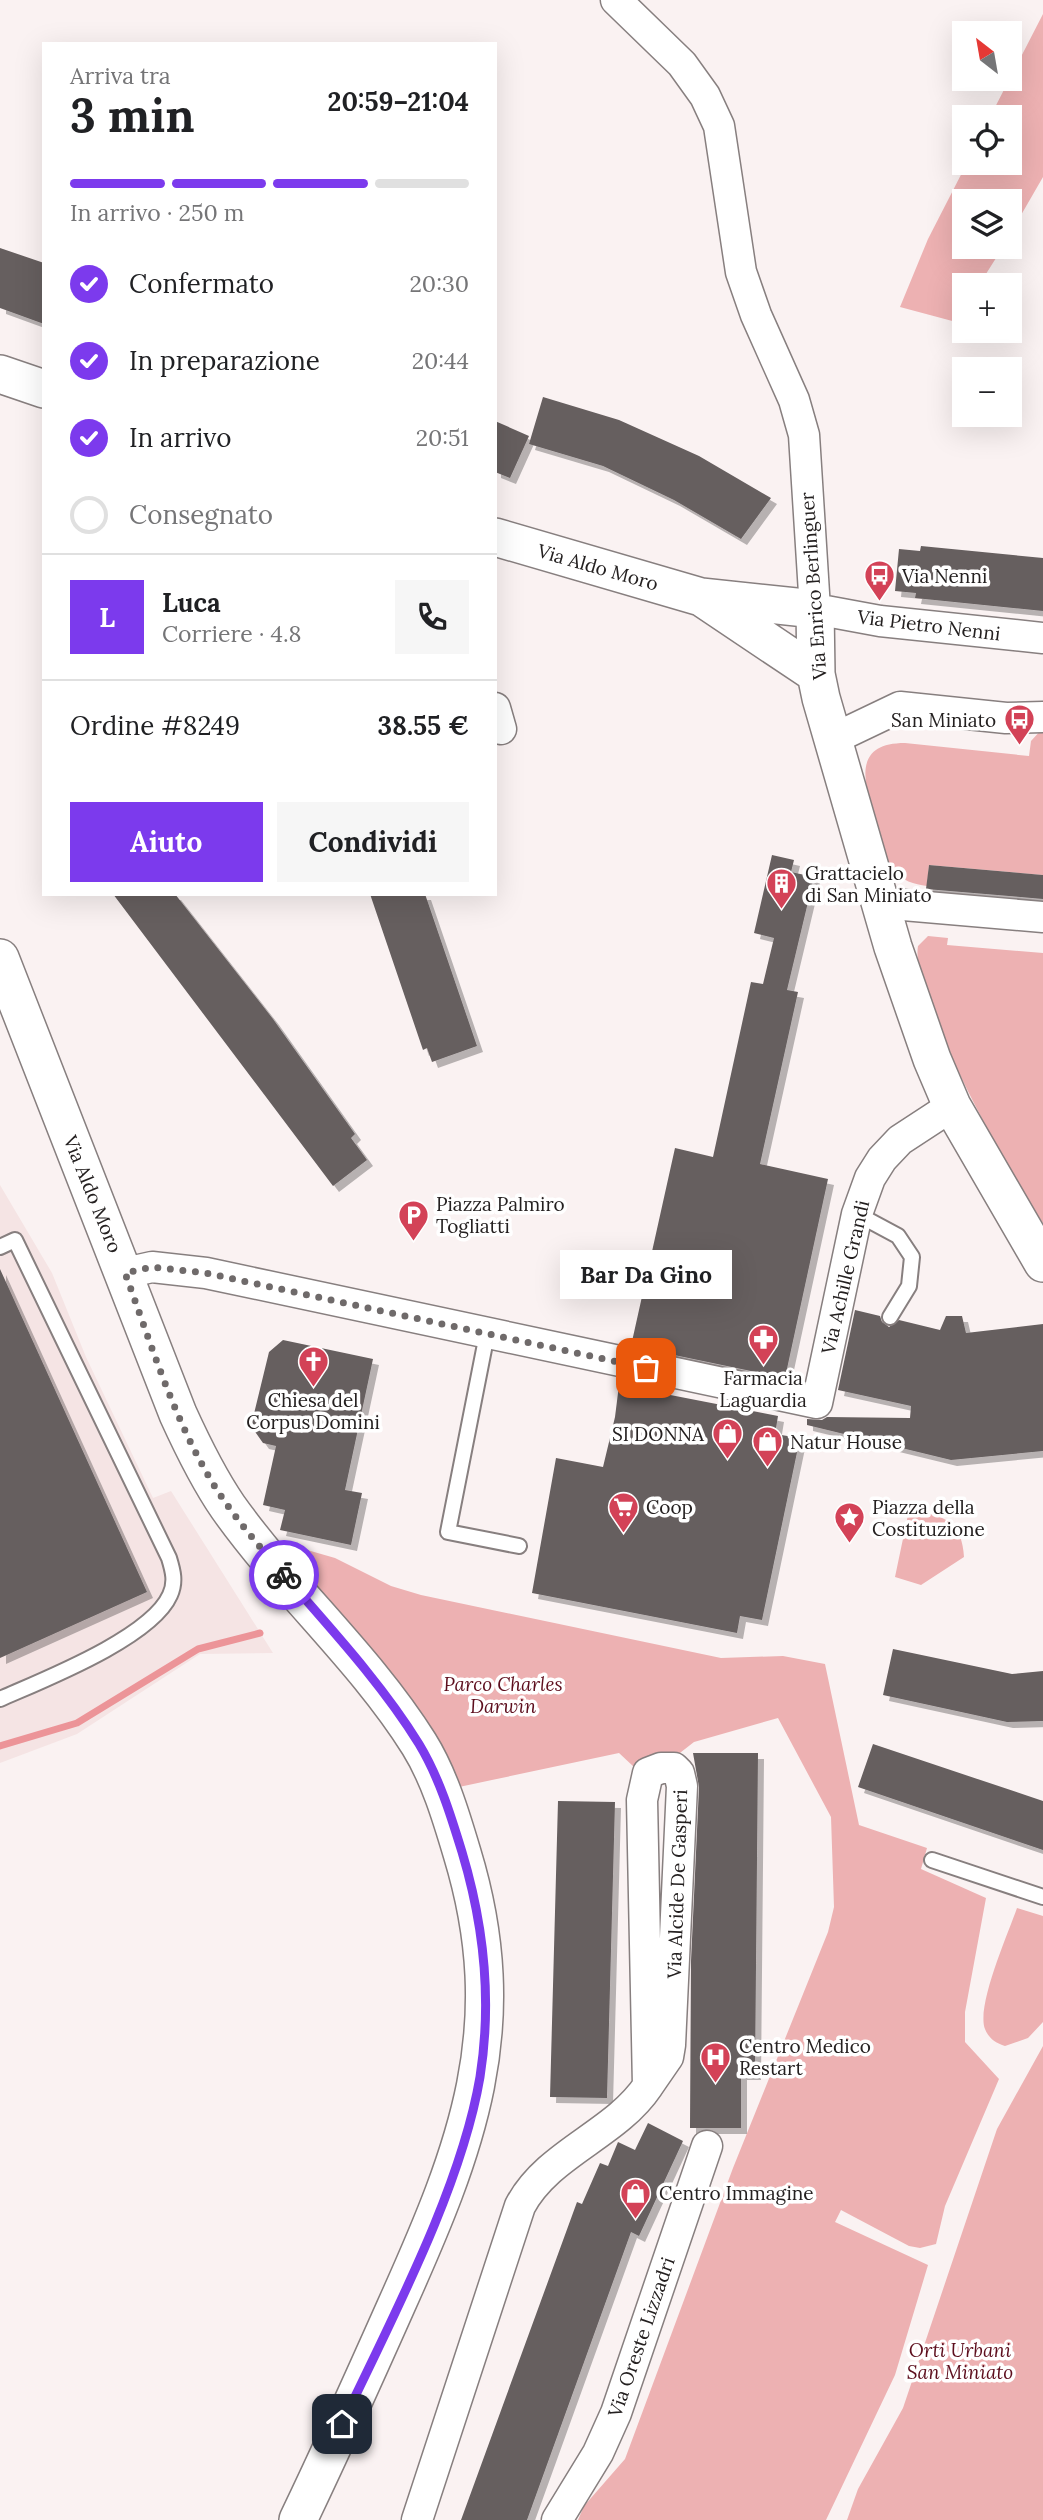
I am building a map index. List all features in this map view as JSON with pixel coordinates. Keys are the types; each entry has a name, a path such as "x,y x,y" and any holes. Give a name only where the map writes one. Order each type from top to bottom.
{"street":[{"name":"Via Enrico Berlinguer","path":"616,0 682,64 705,96 719,126 741,272 756,315 794,400 804,435 815,609 816,674 833,739 880,903 921,1028 952,1106 1043,1263"},
{"path":"0,374 42,388"},
{"name":"Via Aldo Moro","path":"497,538 701,597 815,609"},
{"name":"Via Aldo Moro","path":"701,597 816,674"},
{"name":"Via Pietro Nenni","path":"815,609 880,621 1043,638"},
{"path":"833,739 900,707 1006,718 1043,717"},
{"path":"880,903 1043,917"},
{"name":"Via Aldo Moro","path":"0,958 7,995 125,1273 178,1414 216,1489 243,1527 328,1626 419,1744 438,1782 458,1837 482,1939 486,1985 484,2044 474,2102 457,2161 416,2262 298,2520"},
{"name":"Via Achille Grandi","path":"487,1334 817,1403 857,1214 870,1178 890,1150 914,1129 952,1106"},
{"path":"125,1273 152,1267 206,1273 487,1334"},
{"name":"Via Alcide De Gasperi","path":"416,2520 520,2206 536,2182 620,2117 648,2086 668,2057 682,1786 679,1773 669,1767 648,1773 642,1800 648,2086"},
{"name":"Via Oreste Lizzadri","path":"557,2520 598,2453 616,2413 707,2146"}],"lane":[{"path":"857,1214 898,1236 912,1257 909,1286 890,1317"},
{"path":"0,1247 15,1240 174,1573 170,1597 159,1612 143,1625 85,1660 0,1699"},
{"path":"487,1334 448,1532 519,1546"},
{"path":"932,1860 1043,1897"}],"shaded area":[{"path":"0,1185 52,1273 86,1357 153,1498 171,1491 273,1653 200,1654 77,1734 0,1763"}],"green space":[{"path":"1043,14 1043,177 1022,213 1022,189 954,189 961,175 1022,175 1022,105 996,105 1003,91 1022,91 1022,55"},
{"path":"952,192 952,259 995,259 987,273 952,273 952,321 900,307 928,239"},
{"path":"1043,728 1043,875 929,865 927,886 900,877 890,866 886,856 870,801 865,773 874,752 886,745 905,743 1029,756 1031,741"},
{"path":"928,936 948,938 947,945 1043,953 1043,1223 987,1128 929,1004 920,970 918,946"},
{"path":"909,1510 931,1514 948,1521 959,1535 964,1557 921,1585 895,1577"},
{"name":"Parco Charles Darwin","path":"276,1541 335,1558 391,1586 421,1595 721,1658 783,1656 825,1664 859,1825 927,1848 921,1869 986,1898 965,2012 965,2042 999,2079 945,2206 936,2244 920,2248 909,2246 841,2210 835,2222 928,2265 895,2375 826,2520 578,2520 584,2506 625,2459 733,2168 828,1932 834,1907 831,1817 778,1718 694,1742 676,1756 634,1767 619,1753 459,1787"},
{"path":"1017,1908 1043,1916 1043,2022 1028,2038 1005,2046 989,2035 983,2018 989,1987"},
{"name":"Orti Urbani San Miniato","path":"1043,2046 1043,2520 847,2520 858,2489 903,2408 997,2129"}],"building":[{"path":"0,248 42,262 42,323 0,308"},
{"path":"543,397 619,420 699,456 771,498 741,539 674,500 603,466 529,444"},
{"path":"497,422 529,436 510,478 497,473"},
{"path":"921,546 1043,558 1043,611 915,598 916,593 895,591 899,549 920,551"},
{"path":"772,855 794,860 791,872 814,877 787,990 798,992 760,1164 828,1179 785,1378 631,1346 675,1148 713,1157 751,982 763,984 774,938 754,933"},
{"path":"929,865 1043,875 1043,899 926,889"},
{"path":"115,896 177,896 273,1019 355,1134 351,1138 367,1160 333,1186"},
{"path":"371,896 426,896 477,1046 432,1062 427,1048 423,1050"},
{"path":"0,1269 147,1592 0,1658"},
{"path":"855,1310 880,1316 882,1322 889,1327 899,1320 940,1330 946,1316 962,1316 966,1333 1043,1324 1043,1451 951,1460 807,1425 807,1419 822,1420 827,1417 910,1418 911,1406 838,1390"},
{"name":"Chiesa del Corpus Domini","path":"283,1340 373,1359 345,1490 362,1493 351,1545 280,1530 285,1510 263,1505 276,1446 263,1443 251,1426 269,1352"},
{"path":"619,1385 778,1416 775,1434 800,1438 762,1620 740,1616 737,1633 532,1593 556,1458 603,1467 615,1417"},
{"path":"893,1649 1012,1674 1043,1671 1043,1721 1007,1722 883,1695"},
{"path":"873,1744 1043,1801 1043,1850 858,1787"},
{"path":"693,1753 758,1753 755,2074 741,2074 741,2128 690,2128 691,1961 699,1787"},
{"path":"558,1801 615,1802 607,2098 550,2097"},
{"path":"648,2123 683,2141 639,2236 631,2232 527,2520 461,2520 577,2202 582,2204 600,2163 608,2166 618,2142 635,2150"}],"waterway":[{"path":"0,1746 77,1723 198,1649 260,1633"}],"way so far":[{"path":"284,1575 243,1527 204,1468 178,1414 125,1273 152,1267 206,1273 646,1368"}],"place":[{"name":"Via Nenni","path":"879,603"},
{"name":"San Miniato","path":"1019,747"},
{"name":"Grattacielo di San Miniato","path":"782,911"},
{"name":"Piazza Palmiro Togliatti","path":"413,1242"},
{"name":"Farmacia Laguardia","path":"763,1366"},
{"name":"Bar Da Gino","path":"646,1368"},
{"name":"Chiesa del Corpus Domini","path":"313,1388"},
{"name":"SI DONNA","path":"727,1461"},
{"name":"Natur House","path":"767,1469"},
{"name":"Coop","path":"623,1534"},
{"name":"Piazza della Costituzione","path":"849,1545"},
{"name":"Centro Medico Restart","path":"716,2084"},
{"name":"Centro Immagine","path":"636,2220"}],"route":[{"path":"284,1575 389,1703 428,1761 446,1802 467,1868 482,1939 486,1985 480,2078 457,2161 421,2251 342,2424"}]}
